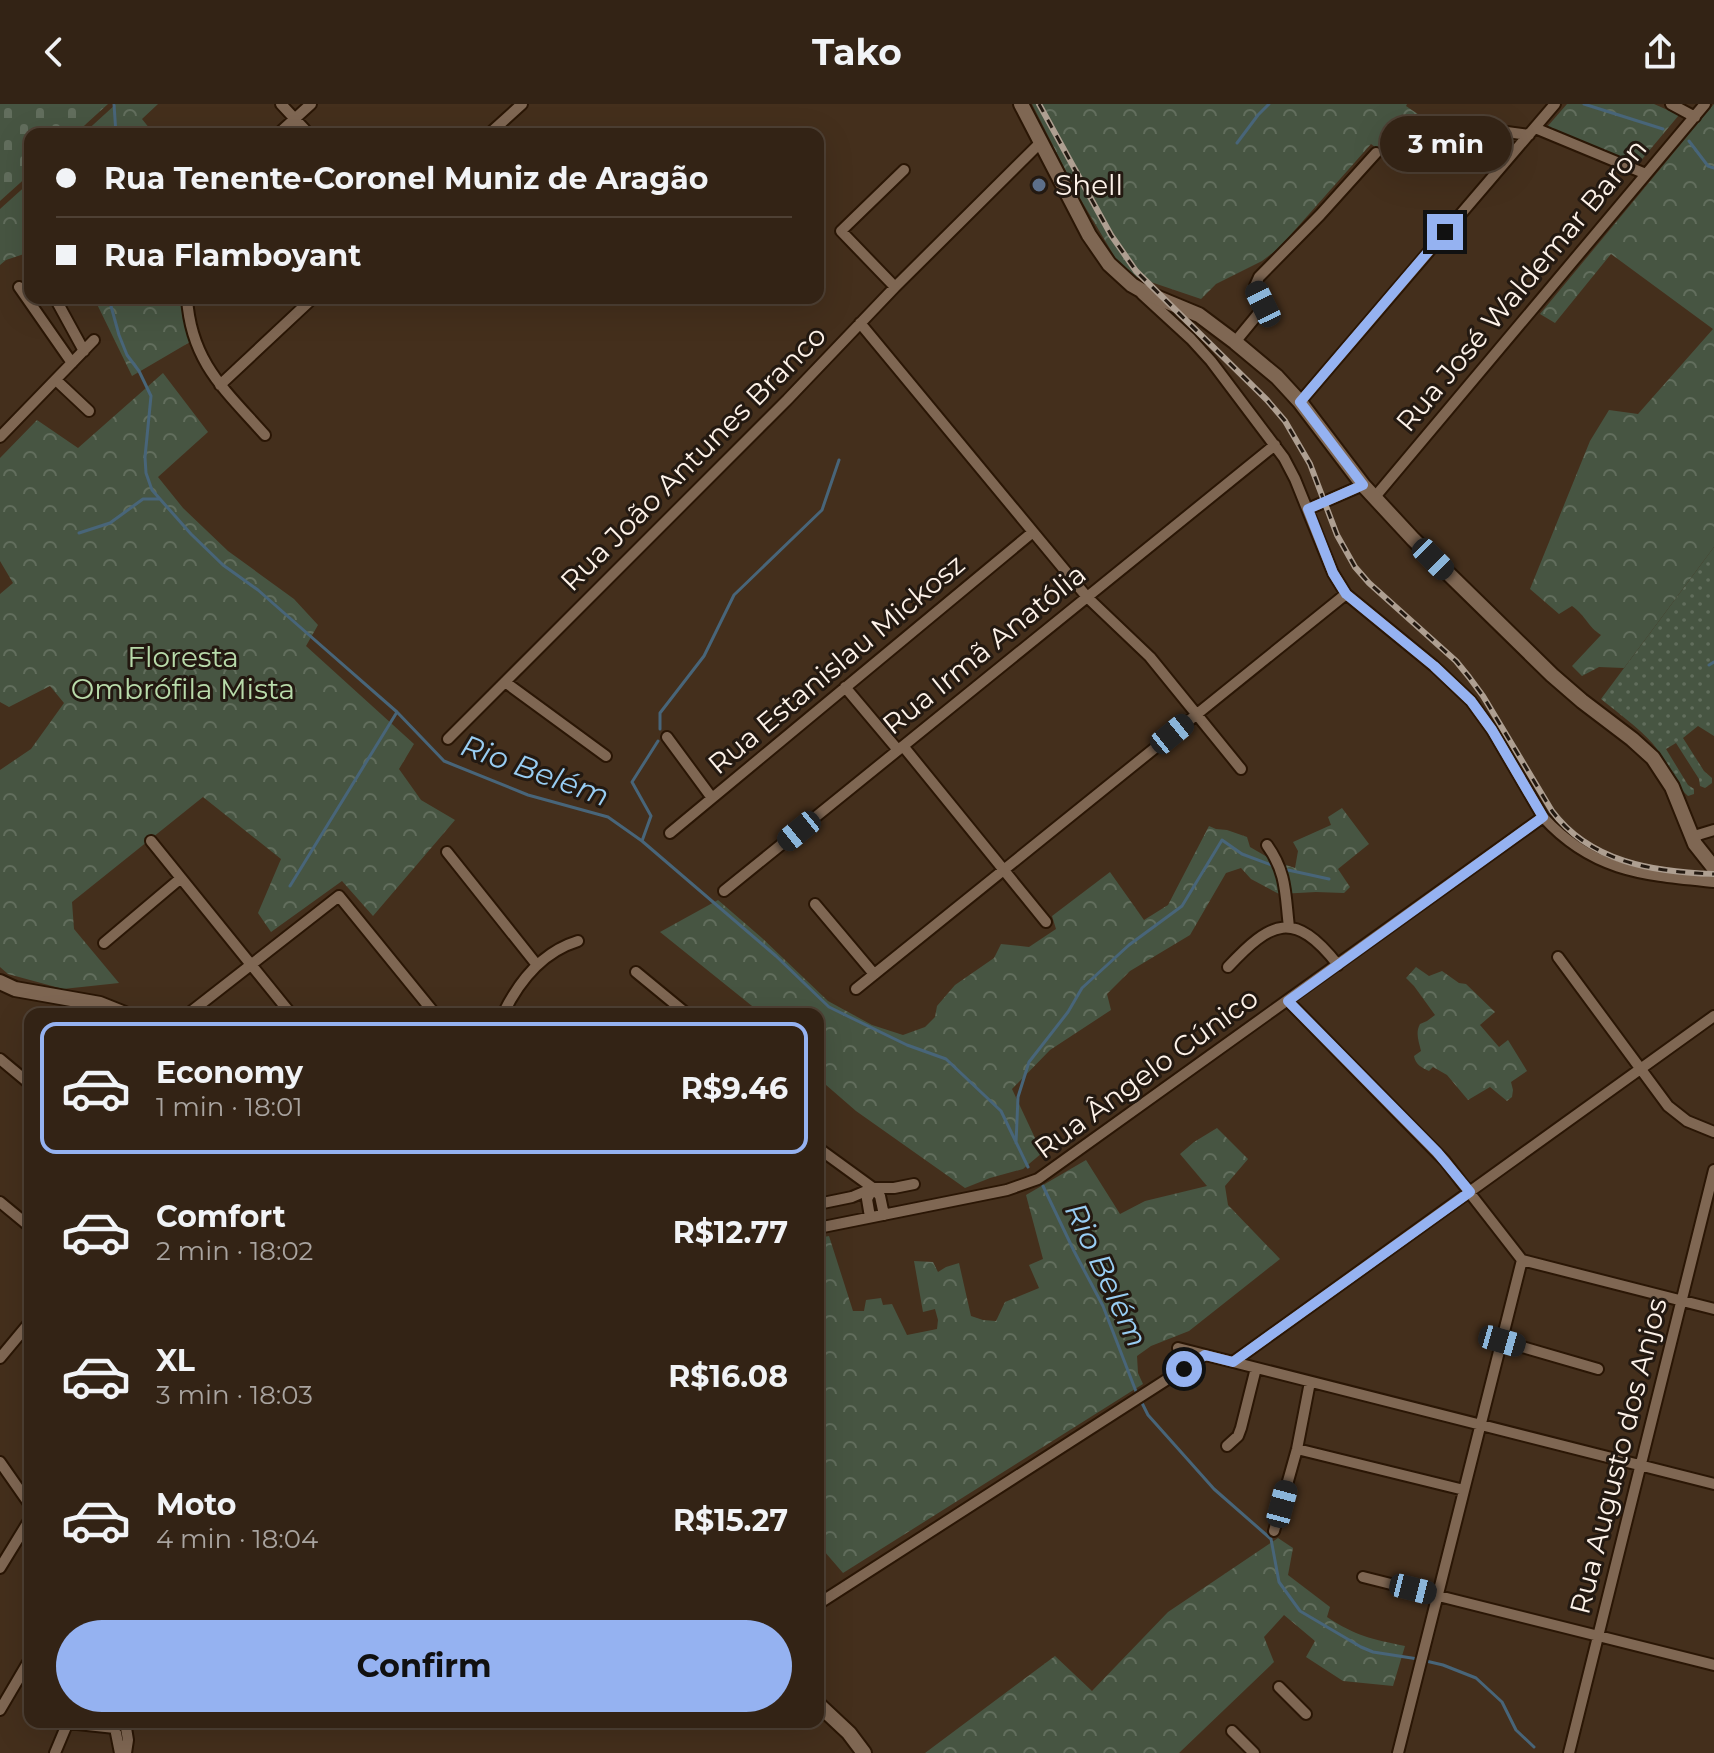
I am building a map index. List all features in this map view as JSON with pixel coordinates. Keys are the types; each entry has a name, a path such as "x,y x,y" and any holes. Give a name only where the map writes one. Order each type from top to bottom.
{"main road":[{"path":"1021,104 1109,264 1146,293 1199,315 1264,365 1300,402 1363,485 1413,539 1552,675 1653,758 1672,787 1691,837 1714,868"},
{"path":"0,982 15,989 110,1008"},
{"path":"824,1710 849,1733 864,1753"}],"street":[{"path":"281,104 303,128"},
{"path":"285,128 311,104"},
{"path":"496,128 522,104"},
{"path":"1300,402 1555,104"},
{"path":"1671,104 1695,117"},
{"name":"Rua José Waldemar Baron","path":"1374,498 1705,104"},
{"path":"1470,127 1532,131 1646,174"},
{"name":"Rua João Antunes Branco","path":"448,739 1041,142"},
{"path":"1235,342 1263,308 1255,286 1259,277 1376,153"},
{"path":"895,287 841,231 904,170"},
{"path":"1132,285 1211,361 1275,445 1290,468 1333,573 1346,594 1434,666 1471,701 1492,730 1543,817 1574,846 1616,867 1656,876 1714,882"},
{"path":"19,287 24,294"},
{"path":"31,304 72,363"},
{"path":"58,304 84,351"},
{"path":"187,304 197,347 205,364 265,435"},
{"path":"220,385 307,304"},
{"path":"860,323 1087,597 1142,649 1241,769"},
{"path":"0,437 94,340"},
{"path":"56,380 89,411"},
{"name":"Rua Irmã Anatólia","path":"724,891 1275,445"},
{"path":"1308,509 1363,485"},
{"name":"Rua Estanislau Mickosz","path":"670,833 1033,532"},
{"path":"856,989 1346,594"},
{"path":"505,682 606,756"},
{"path":"845,687 1046,922"},
{"path":"667,737 712,798"},
{"name":"Rua Ângelo Cúnico","path":"824,1227 1007,1190 1038,1179 1543,817"},
{"path":"1691,837 1714,830"},
{"path":"151,841 286,1008"},
{"path":"1267,845 1282,872 1289,927"},
{"path":"447,852 537,965"},
{"path":"104,943 181,878"},
{"path":"196,1008 339,896 430,1008"},
{"path":"815,904 874,974"},
{"path":"1228,967 1256,939 1289,927 1309,936 1338,965"},
{"path":"506,1008 537,965 558,949 578,941"},
{"path":"1558,957 1668,1106 1699,1127 1714,1132"},
{"path":"636,972 680,1008"},
{"path":"1288,1001 1437,1152 1522,1260 1714,1309"},
{"path":"1233,1362 1714,1016"},
{"path":"0,1059 24,1079"},
{"path":"824,1152 873,1188 880,1196 884,1215"},
{"name":"Rua Augusto dos Anjos","path":"1569,1753 1714,1170"},
{"path":"824,1203 852,1197 873,1188 914,1184"},
{"path":"870,1217 867,1199 873,1188"},
{"path":"0,1202 24,1222"},
{"path":"1398,1753 1522,1260"},
{"path":"0,1358 24,1329"},
{"path":"1502,1341 1598,1369"},
{"path":"1178,1348 1714,1484"},
{"path":"824,1600 1205,1355"},
{"path":"1227,1446 1238,1436 1241,1428 1256,1368"},
{"path":"1274,1531 1297,1449 1310,1382"},
{"path":"1297,1449 1464,1490"},
{"path":"0,1462 24,1496"},
{"path":"0,1568 24,1529"},
{"path":"1363,1577 1714,1665"},
{"path":"0,1710 24,1669"},
{"path":"1279,1687 1306,1714"},
{"path":"55,1753 66,1728"},
{"path":"121,1728 123,1753"},
{"path":"1232,1731 1254,1753"}],"green space":[{"path":"0,104 108,104 82,128 24,128 24,179 0,201"},
{"path":"116,104 158,104 142,119 149,128 90,128"},
{"path":"1032,104 1407,104 1447,134 1419,171 1400,165 1371,144 1279,248 1262,261 1216,284 1201,299 1136,277 1116,259 1078,195"},
{"path":"1567,104 1654,104 1679,115 1638,164 1547,127"},
{"path":"1714,104 1714,547 1624,668 1599,667 1582,676 1572,666 1601,635 1572,606 1559,614 1530,589 1590,441 1609,410 1638,414 1713,329 1611,254 1555,323 1540,314"},
{"path":"24,187 24,254 0,265 0,209"},
{"path":"97,304 183,304 190,342 132,376"},
{"name":"Floresta Ombrófila Mista","path":"163,373 208,432 158,477 183,508 228,551 294,599 318,625 306,646 414,744 399,769 421,800 455,820 373,916 342,881 271,932 258,913 281,859 203,797 72,902 74,929 119,983 63,989 8,974 0,967 0,770 31,749 64,703 50,686 9,707 0,702 0,594 13,583 0,561 0,458 37,420 78,448"},
{"path":"1714,547 1714,736 1698,726 1683,738 1712,778 1712,783 1705,788 1700,786 1699,779 1676,743 1666,749 1688,785 1694,789 1694,794 1688,796 1653,744 1601,699"},
{"path":"1342,808 1369,844 1338,869 1350,887 1344,893 1279,894 1251,879 1241,868 1226,873 1190,935 1130,971 1107,994 1111,1010 1050,1050 1012,1089 1042,1153 1023,1169 965,1188 856,1111 824,1083 824,1008 755,1008 660,932 718,900 828,1001 872,1025 903,1035 925,1027 935,1017 937,1006 955,985 994,958 1001,944 1029,947 1056,929 1052,916 1110,872 1144,920 1168,905 1209,826 1247,837 1250,847 1274,861 1295,868 1298,851 1293,842 1331,825 1328,817"},
{"path":"1416,967 1429,976 1442,971 1459,983 1466,984 1495,1012 1480,1025 1499,1047 1508,1040 1527,1071 1511,1082 1512,1097 1507,1101 1490,1087 1468,1100 1447,1075 1433,1067 1429,1071 1416,1061 1414,1056 1421,1051 1418,1038 1420,1024 1435,1015 1406,978"},
{"path":"1217,1128 1248,1159 1225,1186 1228,1205 1280,1259 1189,1331 1151,1346 1137,1356 1138,1373 1143,1384 843,1573 824,1551 824,1237 829,1236 853,1311 864,1311 866,1300 881,1298 883,1305 892,1304 907,1335 937,1329 935,1309 923,1312 914,1261 933,1262 938,1272 959,1263 971,1316 996,1321 1005,1302 1039,1288 1029,1265 1043,1259 1026,1195 1086,1160 1120,1214 1145,1201 1207,1186 1180,1154"},
{"path":"1278,1538 1293,1548 1288,1575 1330,1607 1327,1617 1364,1636 1405,1646 1393,1686 1343,1681 1306,1657 1315,1641 1284,1615 1264,1637 1274,1662 1179,1753 925,1753 1055,1656 1092,1691 1168,1612"}],"waterway":[{"name":"Rio Belém","path":"114,104 116,128"},
{"path":"1237,143 1269,104"},
{"path":"1584,104 1663,129"},
{"path":"1689,141 1708,166 1714,168"},
{"name":"Rio Belém","path":"111,304 127,355 151,396 145,457 152,490 223,565 258,590 397,712 444,761 528,795 608,817 642,841 776,956 829,1007 907,1045 946,1059 1001,1111 1028,1167"},
{"path":"660,729 660,713 704,656 734,595 822,510 839,460"},
{"path":"79,533 110,523 143,499 158,499"},
{"path":"1709,665 1714,662"},
{"path":"290,886 397,712"},
{"path":"642,841 651,816 632,782 658,741"},
{"path":"1016,1143 1018,1097 1029,1062 1068,1012 1082,988 1129,945 1182,906 1222,840 1242,854 1274,866"},
{"path":"1288,870 1329,879"},
{"name":"Rio Belém","path":"1043,1186 1103,1306 1137,1394"},
{"name":"Rio Belém","path":"1141,1401 1148,1415 1214,1489 1271,1539 1279,1582 1300,1611 1373,1652 1418,1659"},
{"name":"Rio Belém","path":"1426,1661 1476,1678 1502,1702 1516,1730 1534,1747"}],"railway":[{"path":"1039,104 1111,235 1136,271 1285,421 1310,464 1337,535 1355,567 1456,661 1469,677 1552,811 1585,842 1624,861 1646,867 1714,874"}],"place":[{"name":"Shell","path":"1039,185"}],"route":[{"path":"1184,1369 1205,1355 1233,1362 1470,1192 1437,1152 1288,1001 1543,817 1492,730 1471,701 1434,666 1346,594 1333,573 1308,509 1363,485 1300,402 1445,232"}]}
